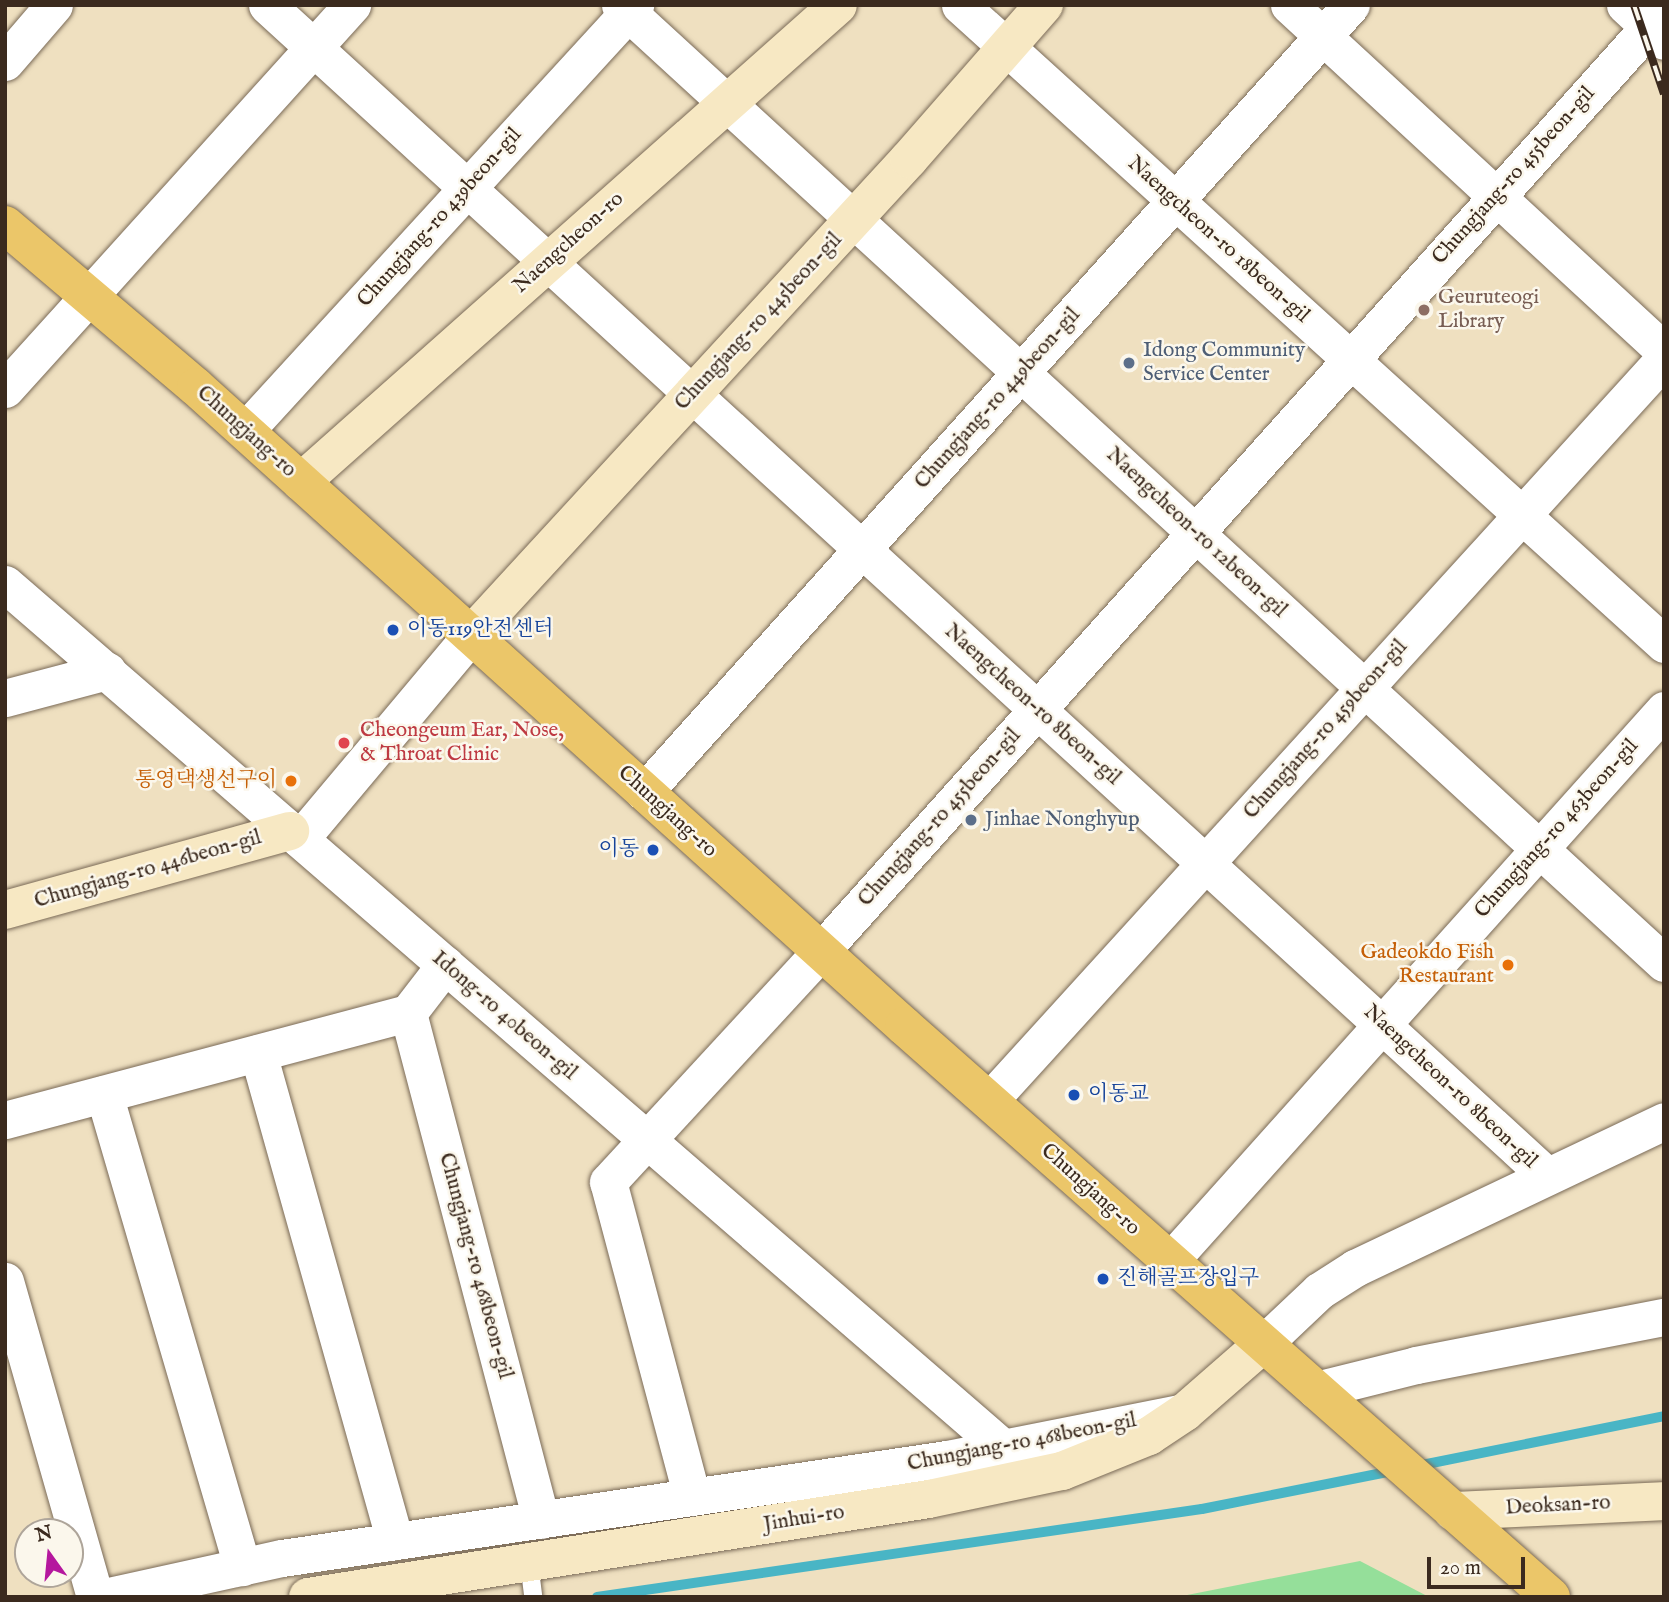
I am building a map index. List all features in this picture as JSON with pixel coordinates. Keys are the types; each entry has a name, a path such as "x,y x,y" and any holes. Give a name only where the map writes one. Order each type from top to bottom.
{"main road":[{"name":"Naengcheon-ro","path":"301,482 838,5"},
{"name":"Chungjang-ro 445beon-gil","path":"471,635 855,219 1044,5"},
{"name":"Chungjang-ro","path":"5,225 245,431 821,951 1452,1511"},
{"name":"Chungjang-ro 446beon-gil","path":"5,910 295,835"},
{"name":"Jinhui-ro","path":"308,1597 531,1580 1062,1471 1149,1436 1185,1412 1263,1344"},
{"name":"Deoksan-ro","path":"1452,1511 1664,1501"},
{"path":"1452,1511 1551,1597"}],"street":[{"path":"5,62 54,5"},
{"name":"Naengcheon-ro 8beon-gil","path":"267,5 1547,1176"},
{"path":"5,389 352,5"},
{"name":"Naengcheon-ro 18beon-gil","path":"960,5 1664,644"},
{"path":"1289,5 1664,351"},
{"name":"Chungjang-ro 449beon-gil","path":"644,792 1351,5"},
{"name":"Naengcheon-ro 12beon-gil","path":"628,8 1664,963"},
{"name":"Chungjang-ro 439beon-gil","path":"245,431 468,188 628,8"},
{"name":"Chungjang-ro 455beon-gil","path":"648,1140 1038,710 1650,21"},
{"name":"Chungjang-ro 459beon-gil","path":"989,1101 1664,359"},
{"name":"Idong-ro 40beon-gil","path":"5,584 1003,1448"},
{"path":"295,835 471,635"},
{"path":"5,698 107,671"},
{"name":"Chungjang-ro 463beon-gil","path":"1170,1261 1664,710"},
{"path":"5,1120 408,1013 445,965"},
{"name":"Chungjang-ro 468beon-gil","path":"408,1013 541,1520"},
{"path":"258,1053 396,1541"},
{"path":"104,1094 242,1567"},
{"path":"1263,1344 1320,1292 1355,1268 1664,1121"},
{"path":"648,1140 608,1182 692,1497"},
{"path":"5,1281 96,1597"},
{"path":"1322,1396 1416,1364 1664,1317"},
{"name":"Chungjang-ro 468beon-gil","path":"104,1597 242,1567 1003,1448 1185,1412"}],"green space":[{"path":"1360,1561 1429,1597 1177,1597"}],"waterway":[{"path":"1417,1466 1664,1416"},
{"path":"597,1597 1202,1509 1392,1471"}],"railway":[{"path":"1634,5 1664,94"}],"place":[{"name":"Geuruteogi Library","path":"1424,310"},
{"name":"Idong Community Service Center","path":"1129,363"},
{"name":"이동119안전센터","path":"393,630"},
{"name":"Cheongeum Ear, Nose, & Throat Clinic","path":"344,743"},
{"name":"통영댁생선구이","path":"291,781"},
{"name":"Jinhae Nonghyup","path":"971,820"},
{"name":"이동","path":"653,850"},
{"name":"Gadeokdo Fish Restaurant","path":"1508,965"},
{"name":"이동교","path":"1074,1095"},
{"name":"진해골프장입구","path":"1103,1279"}]}
